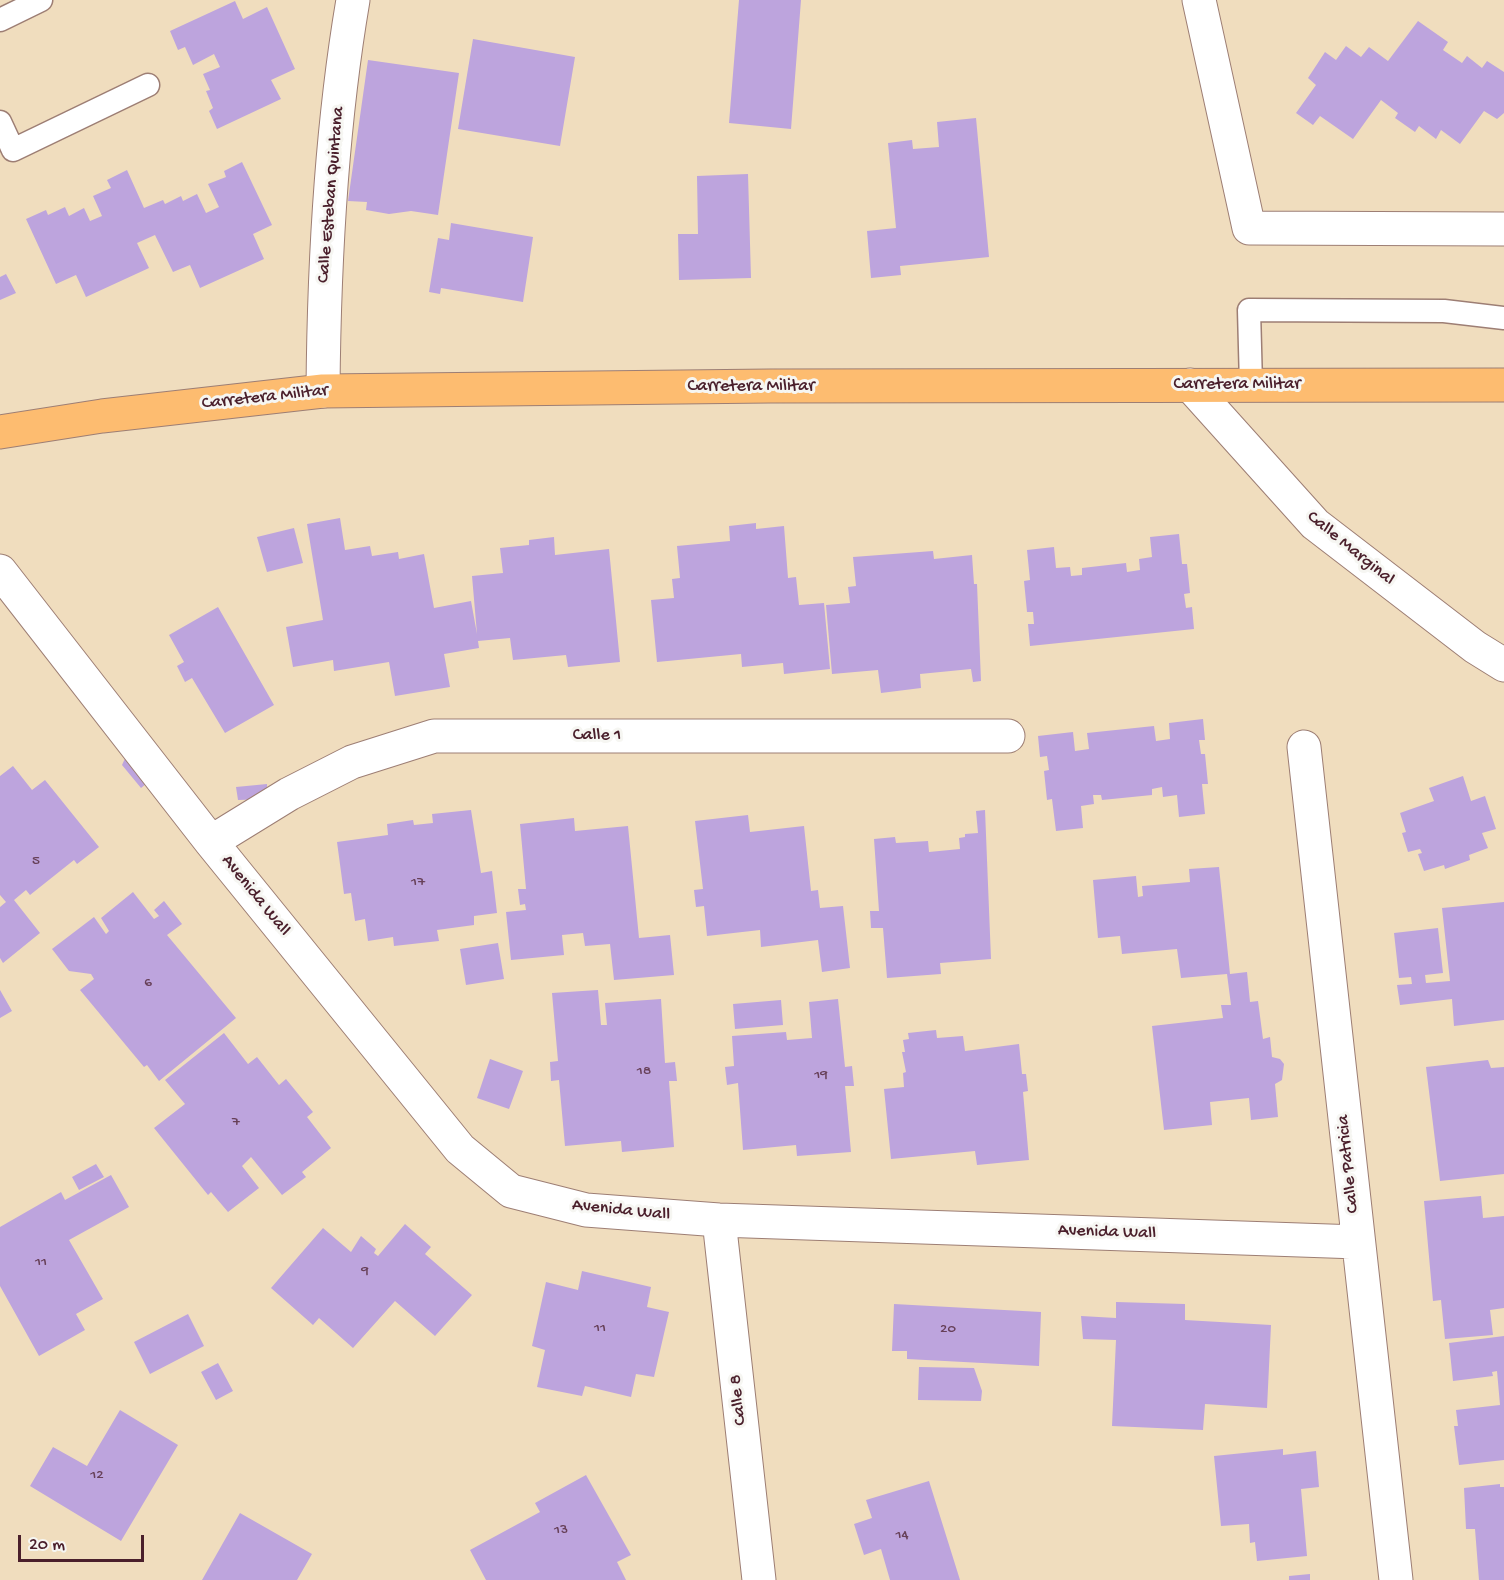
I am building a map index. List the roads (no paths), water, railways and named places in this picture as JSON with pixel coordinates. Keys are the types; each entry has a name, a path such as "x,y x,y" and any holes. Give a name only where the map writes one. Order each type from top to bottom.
{"main road":[{"name":"Carretera Militar","path":"0,432 102,416 323,391 1504,385"}],"street":[{"name":"Calle Esteban Quintana","path":"323,391 329,220 344,52 353,0"},
{"path":"1199,0 1249,228 1504,229"},
{"name":"Calle Marginal","path":"1191,385 1315,524 1475,648 1504,665"},
{"name":"Avenida Wall","path":"0,571 211,842 460,1149 511,1191 586,1210 719,1220 1358,1242"},
{"name":"Calle 1","path":"211,842 289,794 352,762 434,736 1008,736"},
{"name":"Calle Patricia","path":"1304,747 1396,1580"},
{"name":"Calle 8","path":"719,1220 759,1580"}],"lane":[{"path":"0,20 42,0"},
{"path":"0,122 13,150 148,85"},
{"path":"1251,385 1249,310 1444,310 1504,318"}]}
